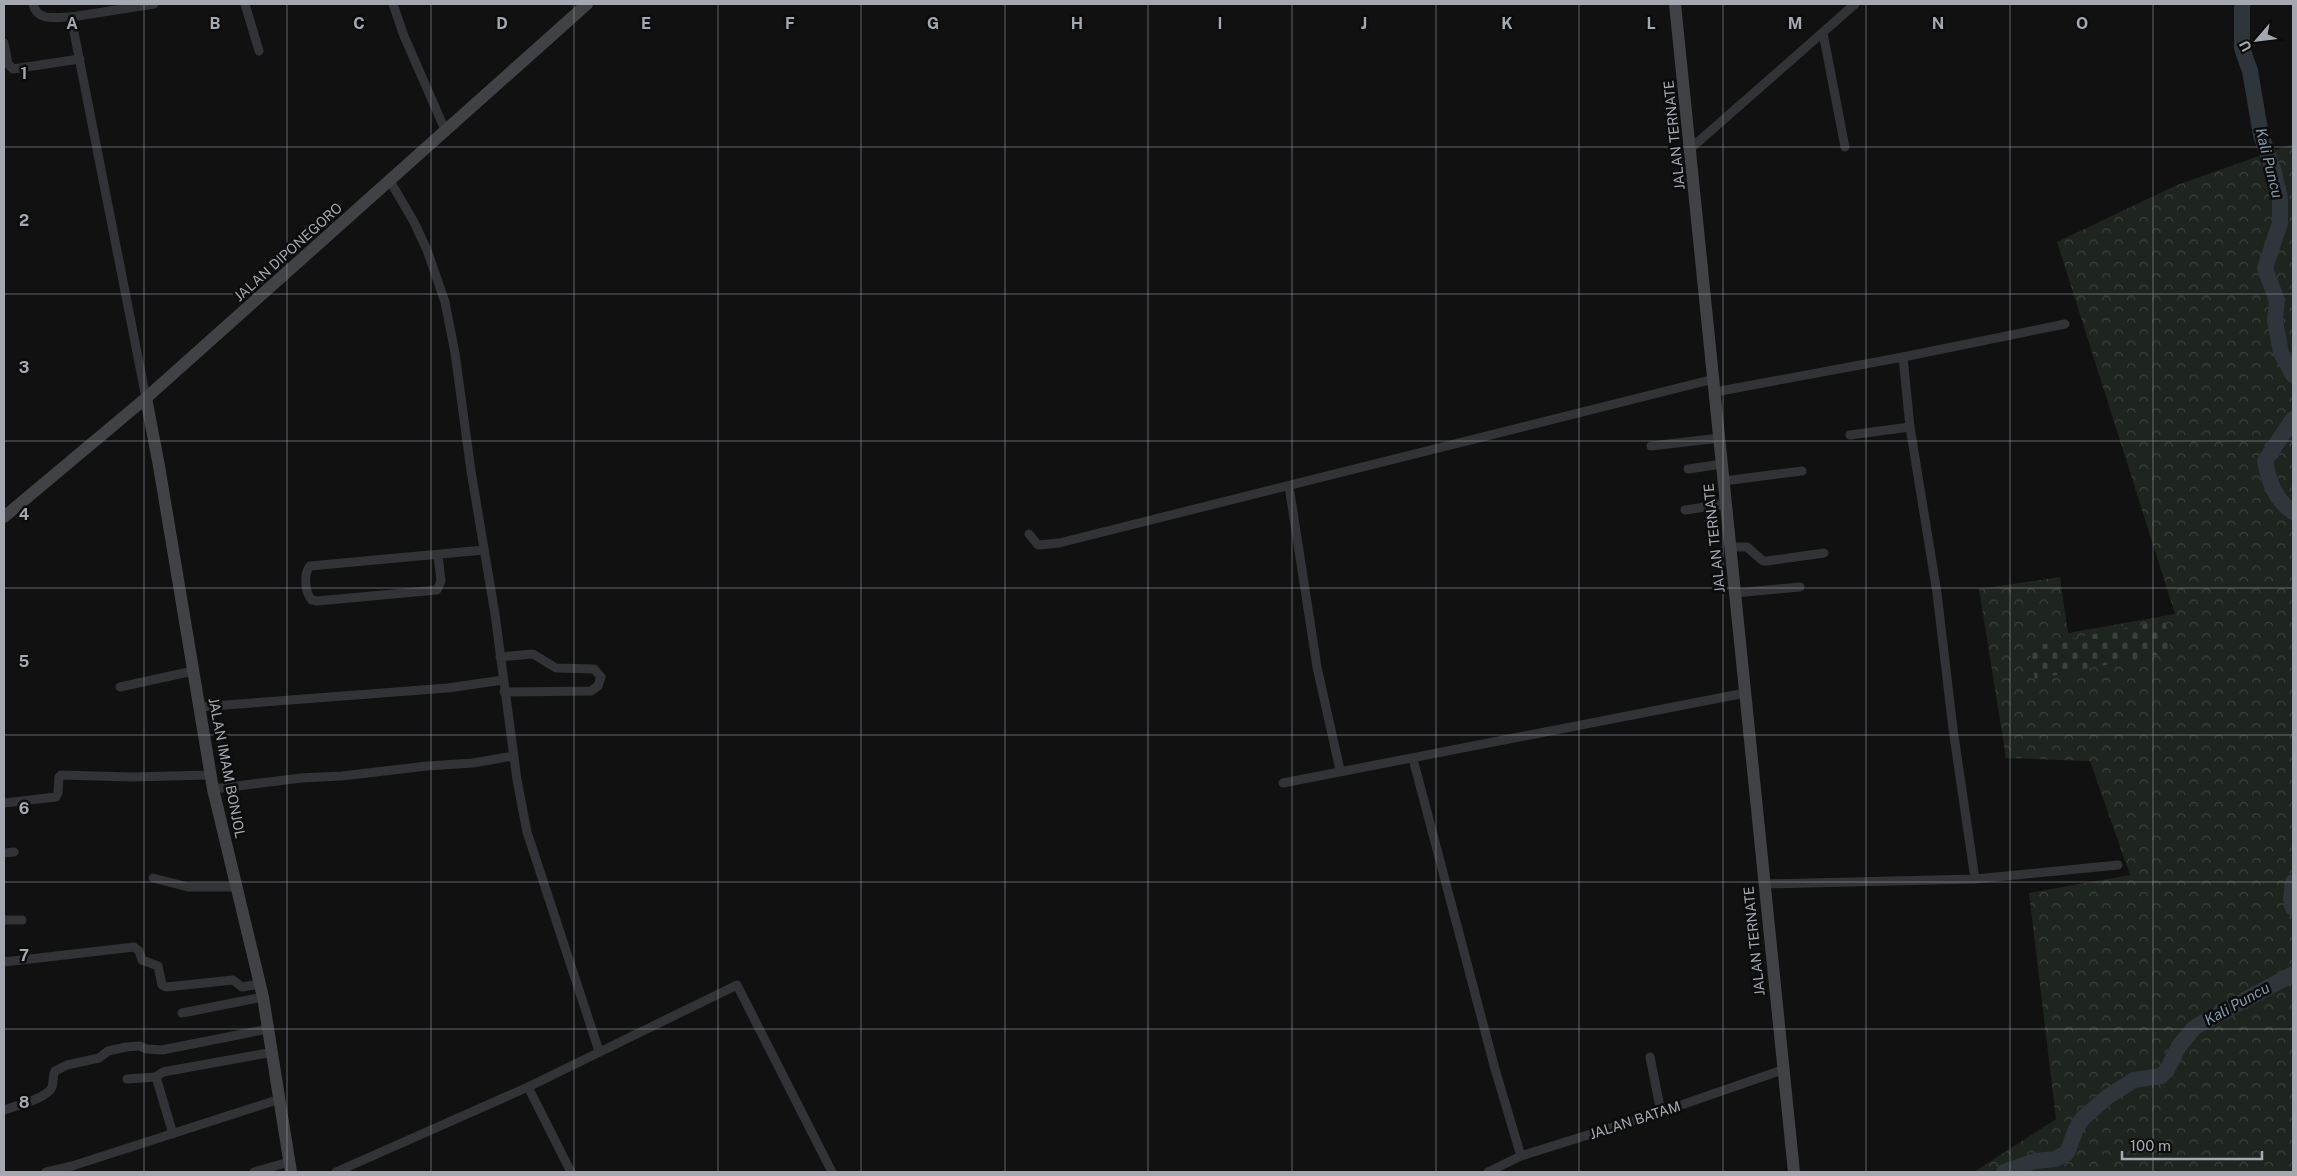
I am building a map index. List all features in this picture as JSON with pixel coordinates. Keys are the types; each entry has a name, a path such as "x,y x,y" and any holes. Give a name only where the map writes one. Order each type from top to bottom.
{"main road":[{"name":"JALAN DIPONEGORO","path":"4,517 146,398 446,132 587,4"},
{"name":"JALAN TERNATE","path":"1675,4 1782,1070 1794,1172"},
{"name":"JALAN IMAM BONJOL","path":"146,398 210,775 263,997 290,1167"}],"street":[{"path":"33,4 36,12 43,17 71,17 124,6 154,4"},
{"path":"245,4 259,51"},
{"path":"393,4 404,36 446,132"},
{"path":"1690,149 1855,4"},
{"path":"71,17 146,398"},
{"path":"1822,33 1845,147"},
{"path":"4,43 8,64 13,69 80,59"},
{"path":"390,181 420,236 437,274 445,302 455,353 513,756 527,832 599,1051"},
{"path":"1715,392 1903,357 2064,324"},
{"path":"1903,357 1910,427 1937,593 1953,729 1975,879"},
{"path":"1029,534 1038,545 1060,543 1714,379"},
{"path":"1850,435 1910,427"},
{"path":"1651,446 1720,438"},
{"path":"1688,469 1722,464"},
{"path":"1724,481 1802,471"},
{"path":"1289,486 1317,667 1340,770"},
{"path":"1685,510 1726,504"},
{"path":"1730,547 1747,546 1763,561 1824,553"},
{"path":"438,555 441,581 437,590 317,601 312,600 308,593 306,572 310,566 484,550"},
{"path":"1735,593 1800,587"},
{"path":"500,656 533,654 556,668 594,669 601,677 598,686 591,690 504,692"},
{"path":"120,687 193,671"},
{"path":"199,707 448,688 503,680"},
{"path":"1283,783 1340,770 1413,759 1745,693"},
{"path":"213,789 301,778 342,776 481,762 513,756"},
{"path":"1413,759 1495,1069 1521,1156"},
{"path":"4,803 56,797 59,777 61,775 150,777 210,775"},
{"path":"4,854 14,852"},
{"path":"1764,884 1975,879 2118,865"},
{"path":"153,878 188,886 238,887"},
{"path":"4,920 22,920"},
{"path":"4,962 134,947 142,960 158,966 162,985 166,987 233,980 242,987 260,984"},
{"path":"336,1172 528,1086 737,985 832,1172"},
{"path":"182,1013 263,997"},
{"path":"4,1110 35,1100 49,1091 55,1071 67,1065 99,1058 108,1051 140,1046 146,1049 162,1050 268,1029"},
{"path":"127,1079 156,1077 163,1072 273,1052"},
{"path":"1650,1057 1661,1112"},
{"name":"JALAN BATAM","path":"1488,1172 1500,1170 1521,1156 1661,1112 1782,1070"},
{"path":"156,1077 173,1134"},
{"path":"528,1086 571,1172"},
{"path":"46,1172 72,1166 280,1099"},
{"path":"254,1172 290,1167"}],"green space":[{"path":"2293,144 2293,1172 1974,1172 2056,1119 2029,893 2130,875 2090,761 2006,758 1979,589 2060,577 2068,633 2175,614 2057,242 2177,185"},
{"path":"2165,620 2171,652 2035,679 2029,647"}],"waterway":[{"name":"Kali Puncu","path":"2242,4 2242,48 2250,71 2261,135 2273,169 2280,198 2280,223 2265,268 2277,301 2275,320 2281,353 2293,375"},
{"name":"Kali Puncu","path":"2293,419 2265,461 2277,496 2293,512"},
{"name":"Kali Puncu","path":"2293,882 2291,899 2293,908"},
{"name":"Kali Puncu","path":"2004,1172 2035,1161 2055,1159 2067,1153 2082,1119 2107,1097 2134,1080 2161,1076 2167,1070 2179,1046 2195,1027 2293,974"}]}
